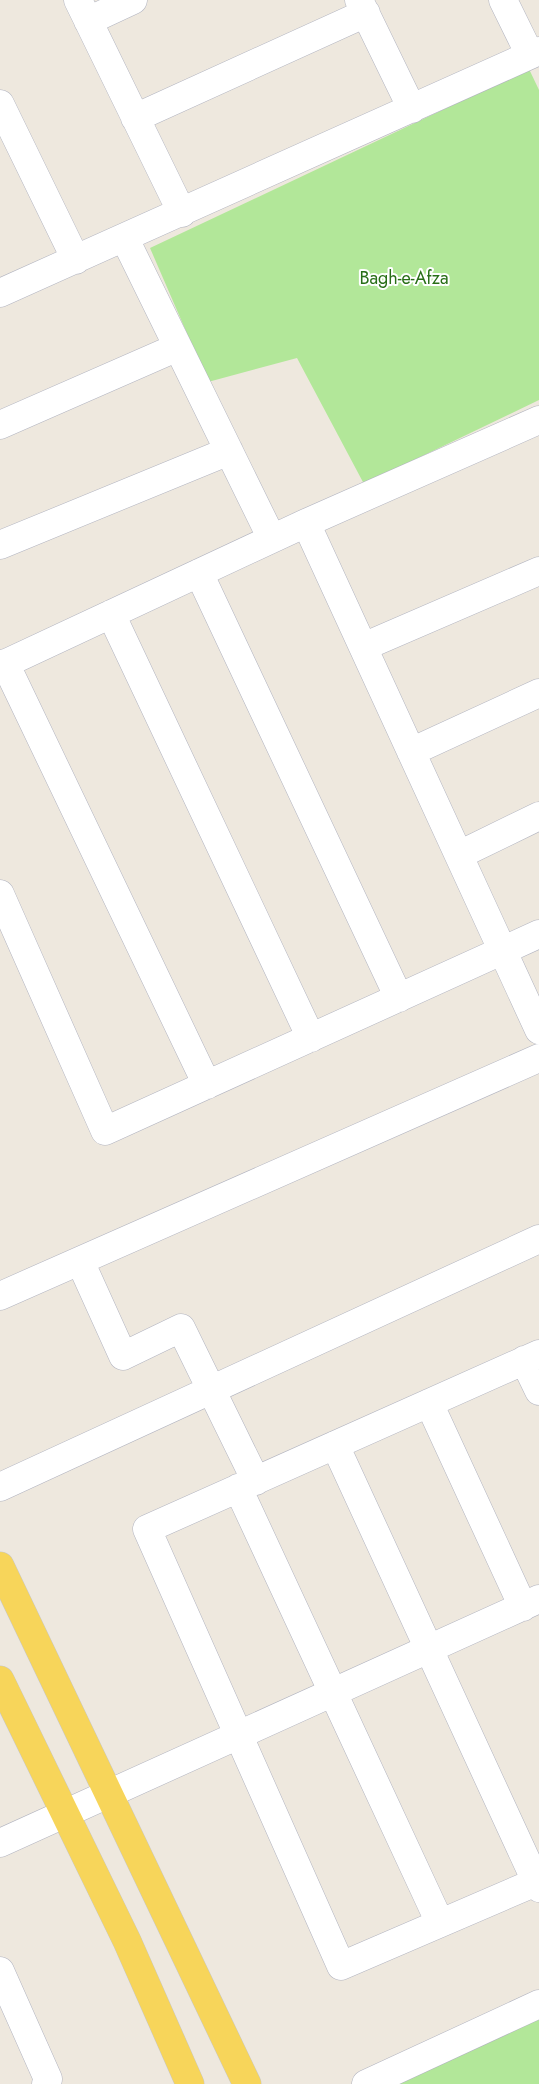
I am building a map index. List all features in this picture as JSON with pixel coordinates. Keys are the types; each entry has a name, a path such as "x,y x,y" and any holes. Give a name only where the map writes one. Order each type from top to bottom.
{"main road":[{"path":"0,1566 107,1794 247,2084"},
{"path":"0,1680 127,1941 190,2084"}],"street":[{"path":"133,0 83,10 182,213"},
{"path":"0,293 125,239 535,54 504,0"},
{"path":"135,118 362,7 412,109"},
{"path":"0,104 76,260"},
{"path":"125,239 272,539"},
{"path":"0,425 178,347"},
{"path":"207,1085 3,665 306,523 539,420"},
{"path":"0,545 229,451"},
{"path":"306,523 539,1030"},
{"path":"363,646 539,571"},
{"path":"199,573 400,998"},
{"path":"111,614 311,1038"},
{"path":"412,752 539,693"},
{"path":"459,855 539,816"},
{"path":"0,894 105,1131 539,934"},
{"path":"0,1296 539,1058"},
{"path":"0,1487 539,1239"},
{"path":"80,1261 124,1356 181,1328 211,1390 247,1484 333,1692 440,1923"},
{"path":"335,1445 538,1885 440,1923 341,1966 147,1529 247,1484 532,1357 539,1391"},
{"path":"0,1842 531,1603 429,1403"},
{"path":"0,1971 48,2079 46,2084"},
{"path":"366,2084 539,2004"}],"green space":[{"name":"Bagh-e-Afza","path":"529,69 539,90 539,400 364,484 297,358 208,382 150,248"},
{"path":"539,2012 539,2084 379,2084"}]}
